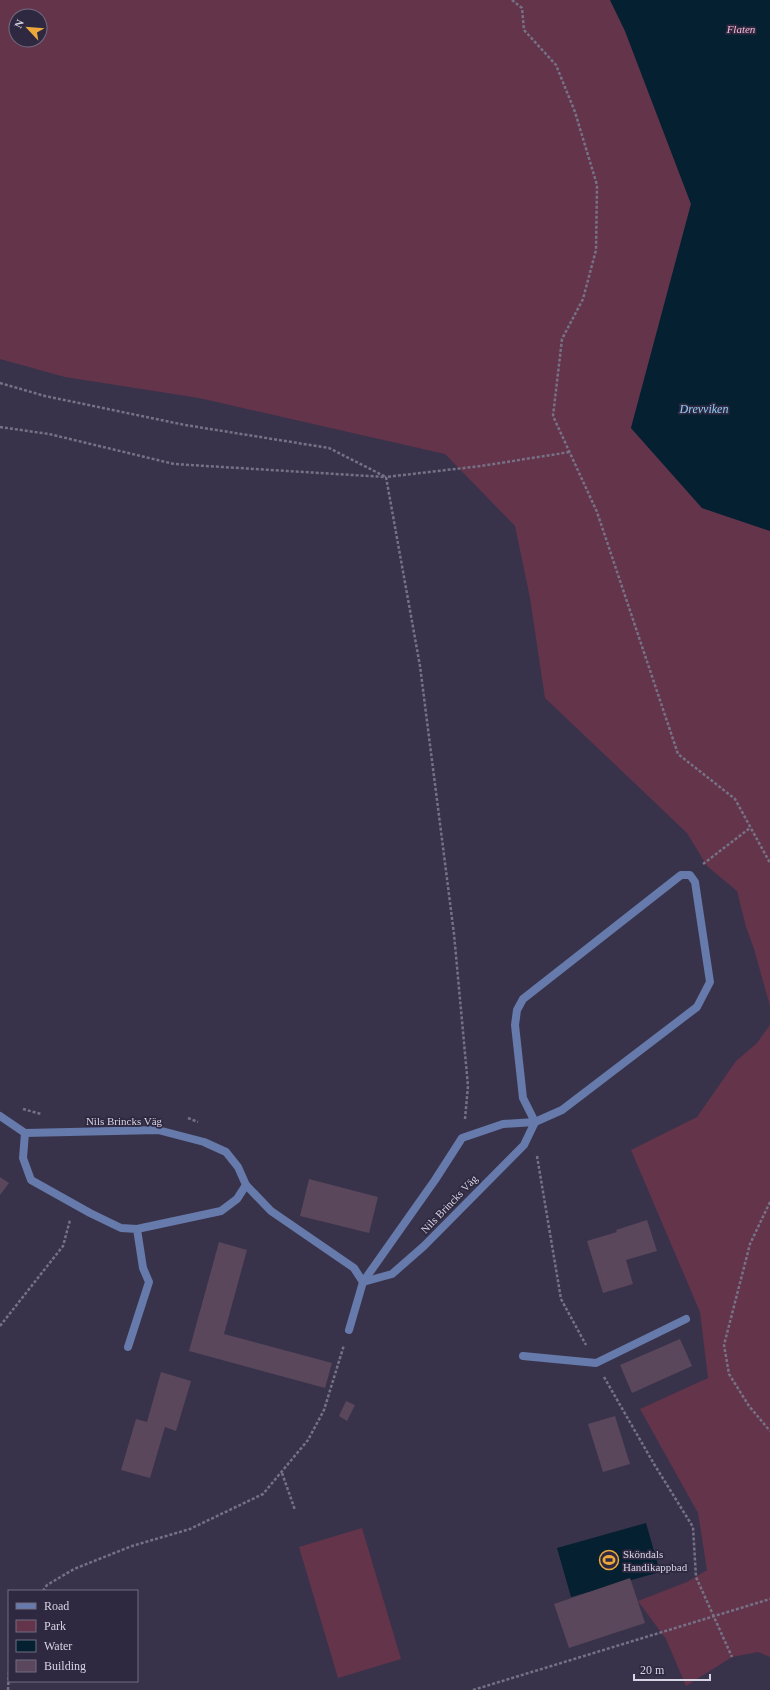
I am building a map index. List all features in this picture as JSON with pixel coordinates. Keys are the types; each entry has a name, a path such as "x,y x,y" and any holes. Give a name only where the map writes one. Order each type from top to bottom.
{"street":[{"path":"349,1330 363,1282 414,1211 462,1138 503,1124 535,1122 562,1110 697,1007 710,982 695,882 690,875 681,875 524,999 517,1010 515,1025 523,1098 535,1122"},
{"path":"0,1116 25,1133 23,1158 31,1180 74,1205 121,1228 137,1229 221,1211 237,1199 246,1185"},
{"name":"Nils Brincks Väg","path":"25,1133 158,1130 182,1135 226,1152 238,1167 246,1185 271,1211 354,1268 363,1282 392,1274 424,1246 524,1145 535,1122"},
{"path":"128,1347 149,1282 143,1268 137,1229"},
{"path":"524,1356 596,1363 686,1320"}],"path":[{"path":"512,0 522,8 524,30 556,66 575,112 597,185 596,250 583,299 562,339 554,416 597,512 678,754 735,799 770,863"},
{"path":"0,382 45,396 185,425 329,448 386,477"},
{"path":"0,427 49,434 174,464 386,477 482,466 570,452"},
{"path":"386,477 420,666 454,934 468,1086 462,1138"},
{"path":"690,875 750,828"},
{"path":"536,1151 537,1166 561,1299 654,1464 693,1527 696,1577 732,1657"},
{"path":"770,1202 750,1244 724,1344 729,1374 749,1406 770,1432"},
{"path":"0,1326 63,1246 74,1205"},
{"path":"44,1590 47,1585 74,1569 132,1546 190,1529 263,1494 308,1440 324,1410 349,1330"},
{"path":"282,1473 295,1510"},
{"path":"473,1690 770,1599"}],"green space":[{"path":"0,0 610,0 625,31 691,204 631,428 702,508 770,531 770,1006 754,949 746,927 737,891 707,866 687,833 545,698 530,598 515,526 445,454 199,398 65,377 0,359"},
{"path":"770,1025 770,1657 758,1652 732,1657 686,1686 666,1639 638,1601 687,1582 707,1570 698,1513 640,1409 708,1378 700,1312 631,1150 697,1117 736,1061 757,1043"},
{"path":"362,1528 401,1659 338,1678 299,1547"}],"water":[{"name":"Drevviken","path":"610,0 770,0 770,531 702,508 631,428 691,204 625,31"},
{"name":"Sköndals Handikappbad","path":"646,1523 660,1572 571,1597 557,1548"}],"building":[{"path":"0,1177 9,1183 0,1195"},
{"path":"309,1179 378,1197 369,1233 300,1216"},
{"path":"647,1220 657,1251 626,1260 633,1284 603,1293 587,1241 617,1232 616,1230"},
{"path":"219,1242 247,1250 224,1334 332,1363 325,1388 189,1351"},
{"path":"680,1339 692,1366 632,1393 620,1365"},
{"path":"161,1372 191,1381 176,1431 165,1427 150,1478 121,1470 136,1419 147,1422"},
{"path":"346,1401 355,1405 347,1421 339,1416"},
{"path":"615,1416 630,1464 603,1472 588,1424"},
{"path":"630,1578 645,1623 569,1648 554,1604"}],"place":[{"name":"Sköndals Handikappbad","path":"609,1560"}],"park label":[{"name":"Flaten","path":"741,29"}]}
